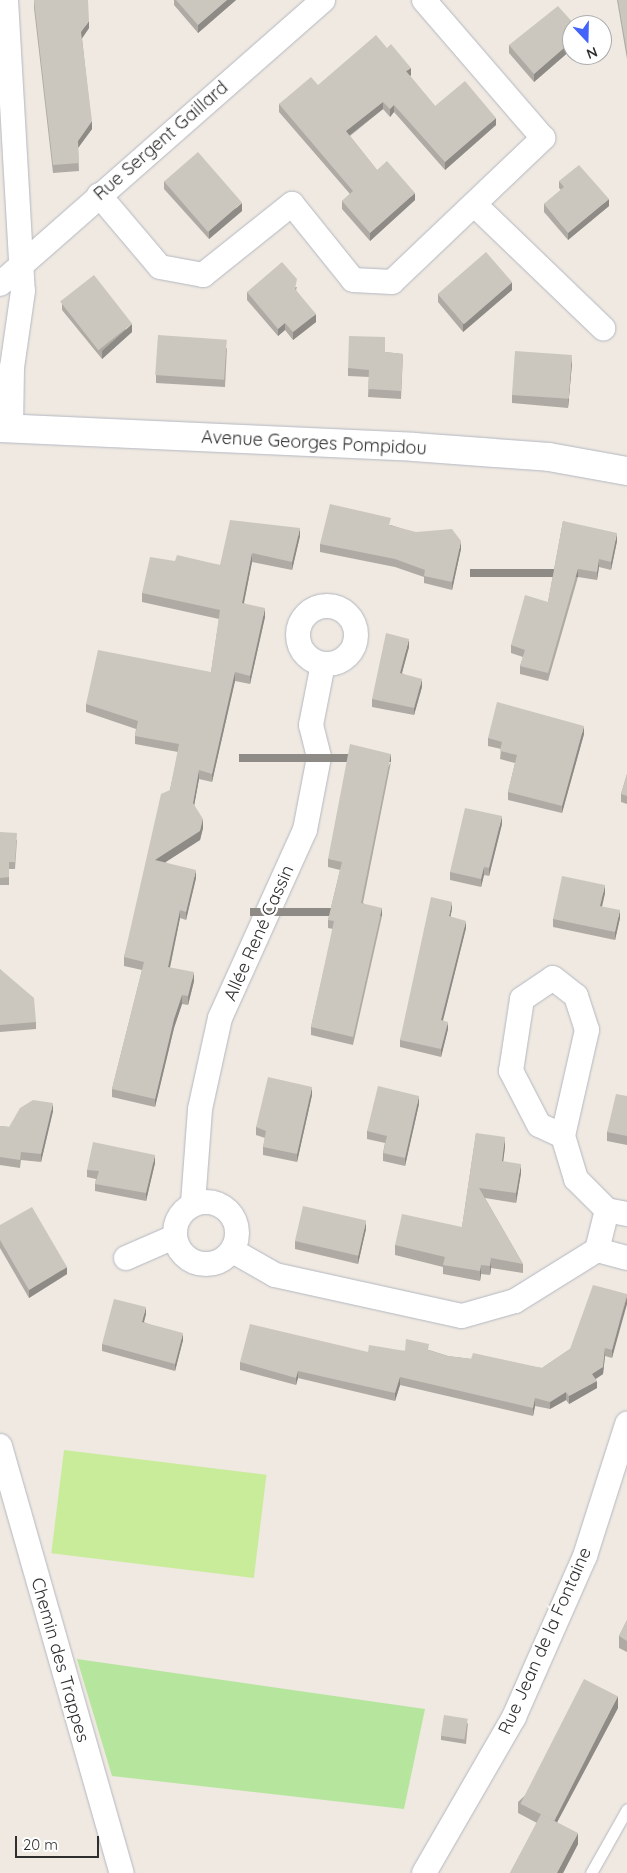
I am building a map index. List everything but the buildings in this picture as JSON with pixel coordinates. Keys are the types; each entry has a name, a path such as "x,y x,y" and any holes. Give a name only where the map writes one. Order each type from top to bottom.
{"main road":[{"name":"Avenue Georges Pompidou","path":"6,429 414,447 549,457 627,471"}],"street":[{"path":"6,0 8,142 23,315 12,367 6,429"},
{"name":"Rue Sergent Gaillard","path":"0,284 99,194 323,0"},
{"path":"99,194 160,267 203,275 292,204 353,280 392,282 475,205 543,138 424,0"},
{"path":"475,205 604,328"},
{"name":"Allée René Cassin","path":"193,1203 200,1109 220,1018 305,830 319,757 311,725 323,664"},
{"path":"232,1251 275,1275 462,1316 514,1301 597,1250 617,1212 576,1179 563,1136 588,1030 576,996 553,978 522,999 511,1071 539,1125 563,1136"},
{"path":"193,1203 223,1205 238,1228 232,1251 214,1264 188,1260 174,1237 178,1216 193,1203"},
{"path":"126,1258 174,1237"},
{"path":"597,1250 627,1258"},
{"name":"Rue Jean de la Fontaine","path":"424,1873 514,1717 585,1556 627,1424"},
{"name":"Chemin des Trappes","path":"0,1446 122,1873"}],"lane":[{"path":"591,1873 627,1809"}],"green space":[{"path":"64,1450 266,1475 254,1578 51,1553"},
{"path":"77,1659 425,1709 404,1809 112,1776"}]}
